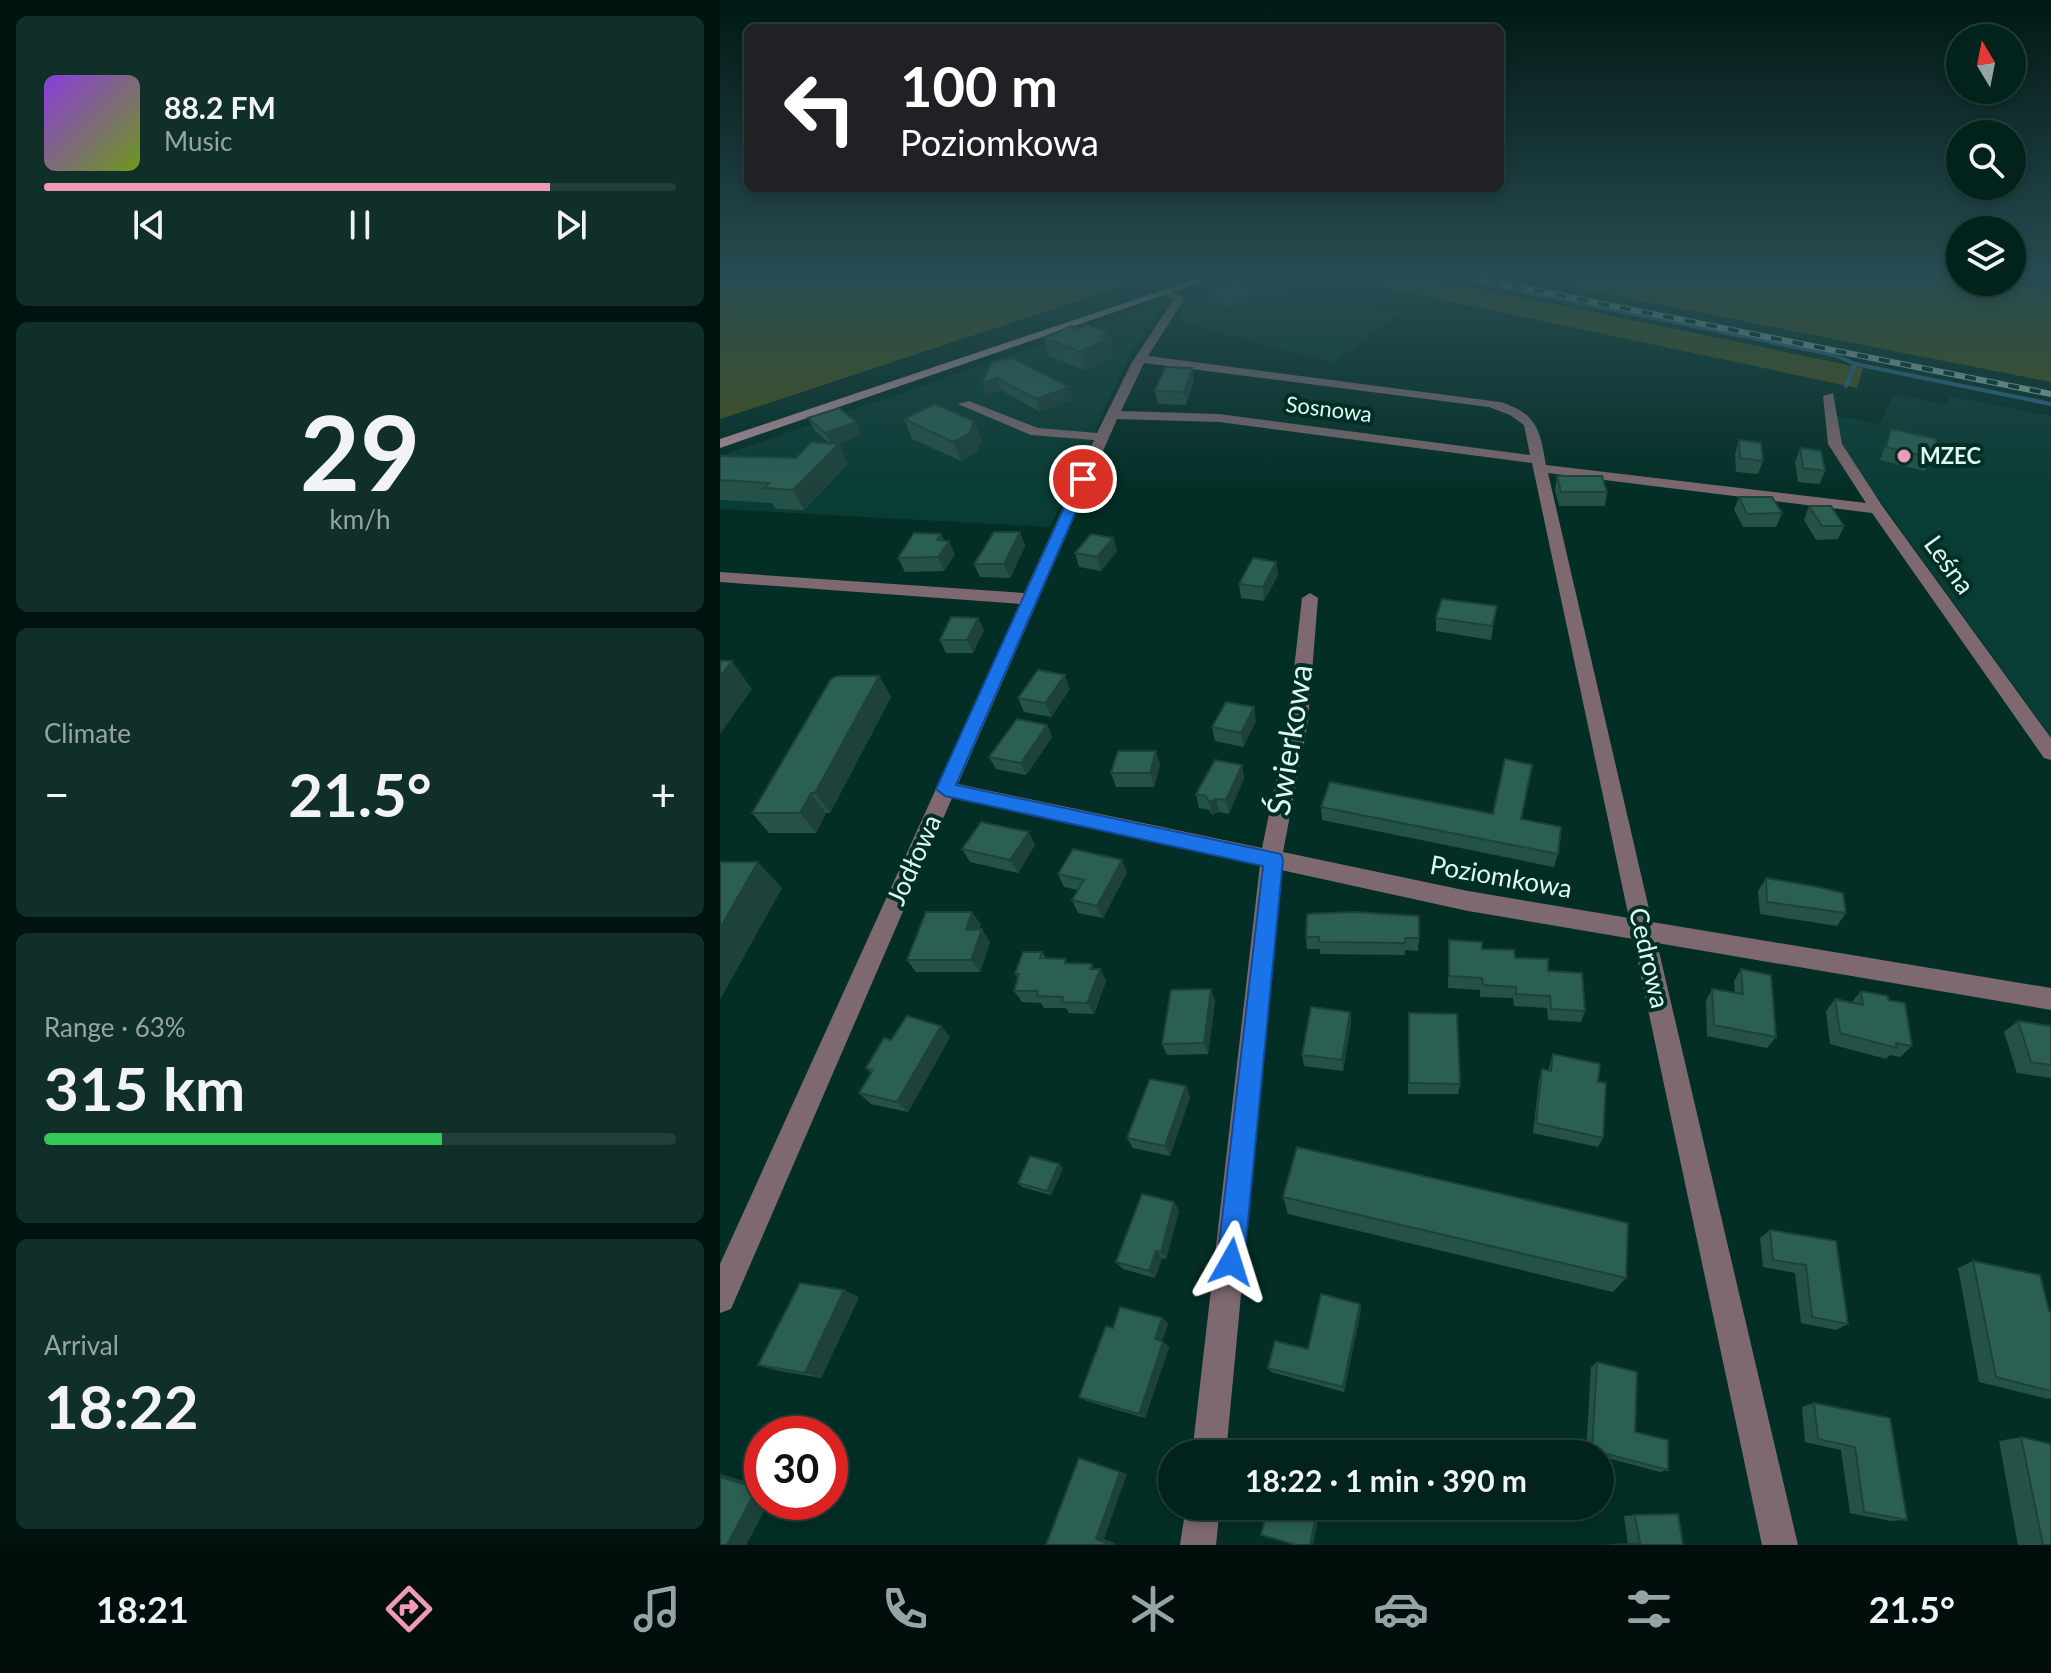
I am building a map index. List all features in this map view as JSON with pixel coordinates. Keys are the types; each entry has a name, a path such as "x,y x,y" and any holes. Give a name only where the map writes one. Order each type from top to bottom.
{"main road":[{"path":"720,443 998,349"}],"street":[{"name":"Jodłowa","path":"720,1298 1029,599 1102,437 1146,349"},
{"name":"Cedrowa","path":"1140,359 1482,402 1523,416 1534,432 1780,1545"},
{"name":"Leśna","path":"1829,396 1835,444 1877,509 2051,753"},
{"path":"964,404 1036,432 1102,437"},
{"name":"Sosnowa","path":"1113,415 1219,418 1877,509"},
{"path":"720,577 1029,599"},
{"name":"Świerkowa","path":"1211,1440 1274,860 1273,844 1298,722 1310,598"},
{"name":"Poziomkowa","path":"945,789 1468,901 2051,999"},
{"path":"1198,1545 1201,1520"}],"shaded area":[{"path":"1028,349 1133,349 1050,527 720,509 720,456"},
{"path":"1282,349 1352,349 1333,363"},
{"path":"1894,394 1947,405 1949,396 2051,416 2051,737 1841,447 1836,416 1880,424"}],"green space":[{"path":"720,349 932,349 720,419"},
{"path":"1674,349 1772,349 1863,368 1857,388"},
{"path":"1885,349 2051,349 2051,382"}],"building":[{"path":"1012,358 1069,387 1036,399 997,378 982,383 992,362"},
{"path":"1165,367 1192,368 1184,392 1155,391"},
{"path":"935,404 974,421 969,434 953,442 904,419"},
{"path":"839,408 856,422 825,433 808,418"},
{"path":"1891,429 1937,439 1932,458 1886,447"},
{"path":"1739,440 1761,443 1763,461 1740,458"},
{"path":"811,442 839,444 793,490 764,488 769,483 720,480 720,456 796,458"},
{"path":"1800,448 1821,451 1825,471 1803,468"},
{"path":"1557,476 1602,476 1607,492 1561,492"},
{"path":"1739,497 1772,497 1782,513 1747,514"},
{"path":"1809,506 1831,506 1844,526 1822,526"},
{"path":"994,532 1020,532 1004,564 974,564"},
{"path":"914,533 941,534 937,540 949,541 938,557 898,558"},
{"path":"1091,534 1113,538 1097,557 1075,553"},
{"path":"1253,558 1276,562 1263,587 1239,584"},
{"path":"1442,599 1497,606 1492,626 1436,618"},
{"path":"951,617 978,618 967,640 940,640"},
{"path":"720,661 732,661 720,677"},
{"path":"1038,670 1065,675 1045,703 1018,698"},
{"path":"837,676 879,676 815,793 811,793 800,813 752,813 831,679"},
{"path":"1226,702 1254,707 1241,733 1212,727"},
{"path":"1017,719 1047,725 1021,763 989,757"},
{"path":"1118,751 1156,751 1150,773 1111,773"},
{"path":"1505,759 1532,765 1521,819 1561,827 1558,854 1321,807 1330,782 1493,814"},
{"path":"1215,760 1242,765 1226,800 1209,802 1206,796 1196,794"},
{"path":"981,822 1029,832 1010,860 962,849"},
{"path":"1073,849 1122,860 1097,906 1072,900 1084,880 1058,874"},
{"path":"720,862 758,862 720,928"},
{"path":"1766,878 1843,893 1846,913 1767,902"},
{"path":"926,912 972,912 966,930 982,929 971,960 907,960"},
{"path":"1353,912 1419,916 1419,938 1405,938 1405,943 1319,942 1319,937 1306,937 1307,914"},
{"path":"1449,940 1482,942 1482,949 1514,950 1515,958 1548,959 1548,971 1582,973 1585,1011 1551,1009 1550,996 1516,994 1516,987 1483,985 1482,978 1449,976"},
{"path":"1023,952 1042,952 1040,958 1066,959 1065,963 1092,964 1090,969 1100,969 1087,1003 1062,1002 1063,997 1037,996 1038,991 1014,991 1019,974 1015,974"},
{"path":"1741,969 1771,975 1776,1037 1714,1025 1712,989 1743,994"},
{"path":"1211,989 1204,1043 1162,1044 1171,990"},
{"path":"1861,991 1905,1003 1912,1046 1896,1043 1897,1048 1840,1033 1835,999 1863,1005"},
{"path":"1311,1007 1350,1012 1342,1060 1302,1055"},
{"path":"1409,1013 1457,1014 1460,1084 1409,1083"},
{"path":"907,1016 941,1026 897,1102 859,1093 873,1070 866,1068 884,1038 891,1040"},
{"path":"2018,1021 2051,1026 2051,1065 2031,1062"},
{"path":"1553,1054 1600,1064 1598,1082 1606,1083 1603,1138 1536,1123 1542,1069 1551,1071"},
{"path":"1150,1079 1186,1086 1165,1146 1127,1138"},
{"path":"1297,1147 1628,1223 1626,1278 1283,1197"},
{"path":"1030,1156 1059,1164 1047,1191 1018,1183"},
{"path":"1142,1194 1174,1202 1161,1252 1156,1251 1149,1271 1116,1262"},
{"path":"1770,1230 1836,1241 1848,1324 1812,1317 1806,1265 1773,1260"},
{"path":"1973,1261 2040,1275 2051,1311 2051,1391 1996,1377"},
{"path":"800,1283 844,1290 805,1373 758,1365"},
{"path":"1321,1294 1360,1304 1343,1387 1268,1368 1275,1341 1308,1349"},
{"path":"1120,1307 1162,1318 1155,1339 1163,1342 1139,1414 1079,1397 1106,1326 1113,1328"},
{"path":"1597,1362 1637,1372 1635,1432 1668,1440 1668,1470 1614,1456 1614,1440 1593,1440"},
{"path":"1814,1403 1890,1418 1907,1520 1864,1512 1855,1447 1818,1439"},
{"path":"2021,1437 2051,1444 2051,1545 2043,1545"},
{"path":"1079,1458 1120,1472 1096,1539 1106,1545 1046,1545"},
{"path":"720,1477 744,1484 744,1513 727,1545 720,1545"},
{"path":"1678,1514 1683,1545 1613,1545 1640,1543 1635,1515"},
{"path":"1265,1520 1315,1520 1310,1545 1296,1545 1261,1535"}],"waterway":[{"path":"1806,349 1835,355 1855,364"},
{"path":"1846,386 1855,364"},
{"path":"1855,364 2051,404"}],"railway":[{"path":"1828,349 2051,394"}],"place":[{"name":"MZEC","path":"1904,456"}],"route":[{"path":"1083,479 945,789 1274,860 1231,1262"}]}
